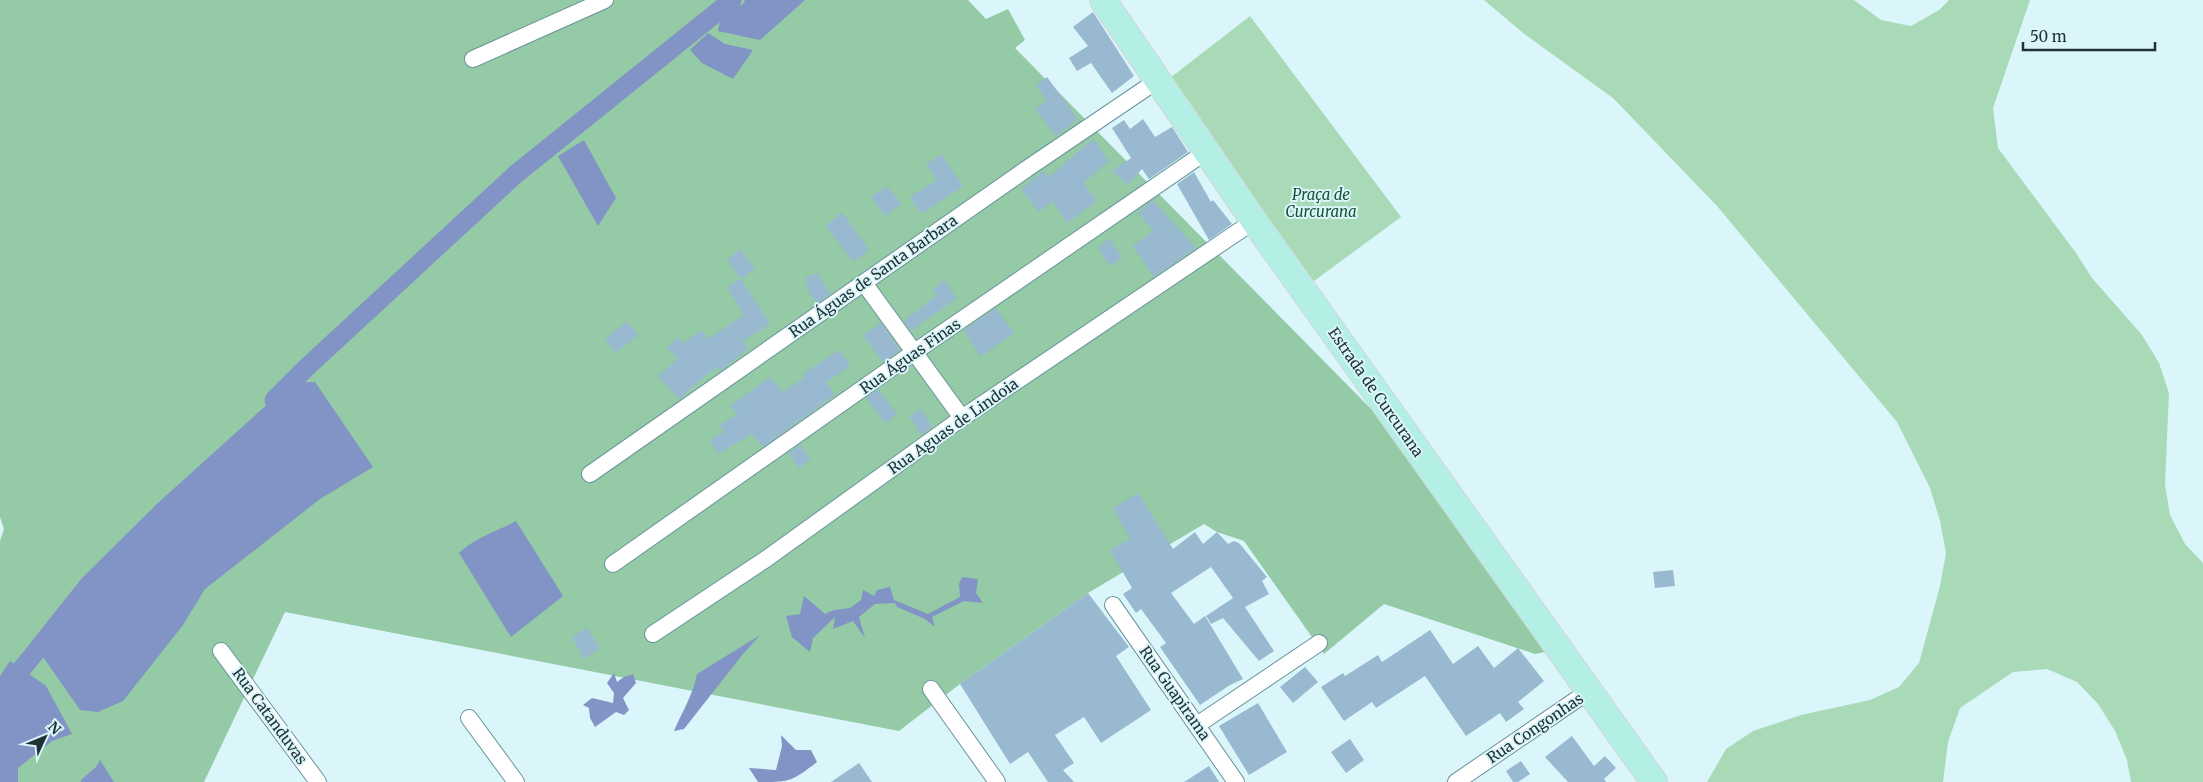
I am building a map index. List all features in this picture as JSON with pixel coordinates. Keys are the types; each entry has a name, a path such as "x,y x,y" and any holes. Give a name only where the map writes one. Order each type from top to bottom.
{"main road":[{"name":"Estrada de Curcurana","path":"1103,0 1254,221 1654,782"}],"street":[{"path":"473,59 605,0"},
{"name":"Rua Águas de Santa Barbara","path":"590,474 1158,80"},
{"name":"Rua Águas Finas","path":"613,564 1207,151"},
{"name":"Rua Aguas de Lindoia","path":"653,634 766,559 962,418 1254,221"},
{"path":"864,283 962,418"},
{"name":"Rua Guapirama","path":"1113,605 1236,782"},
{"path":"1197,725 1319,643"},
{"name":"Rua Catanduvas","path":"221,651 318,782"},
{"path":"932,689 997,782"},
{"name":"Rua Congonhas","path":"1456,782 1588,691"},
{"path":"469,718 516,782"}],"green space":[{"path":"0,0 968,0 986,19 1008,9 1025,40 1015,48 1372,410 1545,652 1535,654 1384,604 1324,654 1244,541 1217,532 1204,524 1088,593 960,684 899,731 285,612 204,782 0,782 0,541 4,529 0,517"},
{"path":"1484,0 1854,0 1881,20 1911,26 1939,10 1949,0 2030,0 1993,108 1998,148 2076,253 2092,278 2142,335 2159,363 2169,393 2165,484 2170,515 2185,544 2203,563 2203,782 2131,782 2127,760 2115,731 2098,704 2077,682 2047,669 2013,672 1960,708 1948,742 1943,782 1707,782 1726,749 1753,731 1801,715 1870,700 1899,687 1919,663 1940,586 1946,553 1940,521 1930,488 1897,422 1717,206 1613,98 1523,33"},
{"name":"Praça de Curcurana","path":"1250,16 1401,217 1310,284 1170,78"}],"water":[{"path":"745,0 805,0 760,40 718,31 721,16 743,4"},
{"path":"708,33 725,44 753,50 733,79 702,63 690,50"},
{"path":"584,140 616,198 598,226 558,156"},
{"path":"292,382 315,382 373,467 320,499 205,589 183,625 123,701 98,712 80,710 32,641 82,578 159,502"},
{"path":"516,521 563,596 511,637 459,553 479,539"},
{"path":"962,577 978,579 976,593 983,603 964,601 932,617 935,627 925,619 897,607 895,603 875,604 859,617 865,638 853,621 833,629 835,617 813,638 810,652 792,637 786,616 800,614 804,596 825,614 834,610 850,608 861,600 863,590 874,596 877,590 890,587 894,600 928,614 960,597 959,584"},
{"path":"760,635 684,729 674,731 690,696 697,674"},
{"path":"10,661 46,686 72,734 52,741 18,768 18,782 0,782 0,676"},
{"path":"614,673 617,682 633,674 636,683 623,698 629,710 624,715 616,712 595,727 590,718 589,708 583,705 592,698 613,703 614,693 607,683"},
{"path":"781,735 796,750 811,750 817,762 790,780 758,782 749,768 776,770 782,746"},
{"path":"100,760 114,782 81,782 96,767"}],"building":[{"path":"1093,12 1134,76 1112,93 1091,63 1077,71 1069,58 1088,46 1073,27"},
{"path":"1047,77 1078,119 1056,136 1035,109 1047,100 1036,85"},
{"path":"1143,119 1155,137 1172,127 1188,152 1149,179 1142,169 1128,185 1112,171 1131,158 1112,128 1124,120 1130,129"},
{"path":"1093,139 1109,161 1083,183 1097,201 1067,223 1052,201 1039,212 1021,189 1044,171 1049,177"},
{"path":"941,154 963,186 921,214 910,197 937,180 926,164"},
{"path":"1194,172 1211,202 1213,200 1232,224 1209,240 1177,184"},
{"path":"887,186 901,204 885,216 871,197"},
{"path":"1153,200 1196,248 1154,277 1133,246 1154,231 1138,213"},
{"path":"842,212 869,250 853,262 826,226"},
{"path":"1109,238 1122,258 1110,266 1098,248"},
{"path":"740,249 755,268 741,279 727,260"},
{"path":"819,273 822,282 831,293 818,303 810,295 805,277"},
{"path":"741,279 770,324 743,341 748,349 720,371 716,367 679,399 658,376 678,359 667,347 678,337 683,344 701,330 708,339 744,315 727,287"},
{"path":"944,280 957,298 911,331 904,321 937,295 933,289"},
{"path":"996,308 1014,333 980,357 964,330"},
{"path":"627,321 638,335 616,353 605,339"},
{"path":"881,323 900,350 883,362 863,335"},
{"path":"839,350 850,366 826,382 835,395 763,447 752,434 718,454 710,440 724,432 720,425 737,414 730,406 770,377 783,392 805,377 803,374"},
{"path":"878,389 897,414 885,423 866,398"},
{"path":"921,409 932,427 921,435 909,416"},
{"path":"800,445 811,460 799,468 788,453"},
{"path":"1138,493 1173,549 1195,532 1203,544 1217,532 1228,544 1234,541 1239,543 1267,577 1262,581 1269,594 1245,607 1274,651 1259,661 1223,618 1211,624 1206,616 1233,598 1211,567 1171,593 1194,624 1205,616 1243,679 1230,685 1200,705 1160,647 1166,643 1141,609 1136,613 1123,594 1132,588 1110,550 1130,539 1113,508"},
{"path":"1673,570 1675,586 1655,588 1653,572"},
{"path":"1088,593 1129,647 1116,656 1151,710 1101,743 1084,717 1055,735 1074,763 1063,770 1074,782 1048,782 1028,752 1010,764 960,684"},
{"path":"587,627 600,648 584,659 572,637"},
{"path":"1430,630 1453,664 1478,646 1494,668 1518,648 1544,681 1518,702 1524,709 1506,722 1500,713 1466,736 1425,676 1376,708 1372,702 1344,721 1321,687 1343,673 1345,676 1378,655 1382,662"},
{"path":"1305,667 1318,682 1293,703 1280,687"},
{"path":"1258,703 1287,752 1249,775 1219,726"},
{"path":"1572,736 1594,766 1605,756 1616,768 1604,779 1606,782 1568,782 1545,757"},
{"path":"1350,739 1364,760 1346,773 1331,752"},
{"path":"1521,761 1530,774 1518,782 1513,782 1506,771"},
{"path":"859,763 872,782 831,782"},
{"path":"1209,766 1219,782 1184,782"}],"waterway":[{"path":"274,400 306,368 516,174 732,0"},
{"path":"0,696 54,629"}]}
